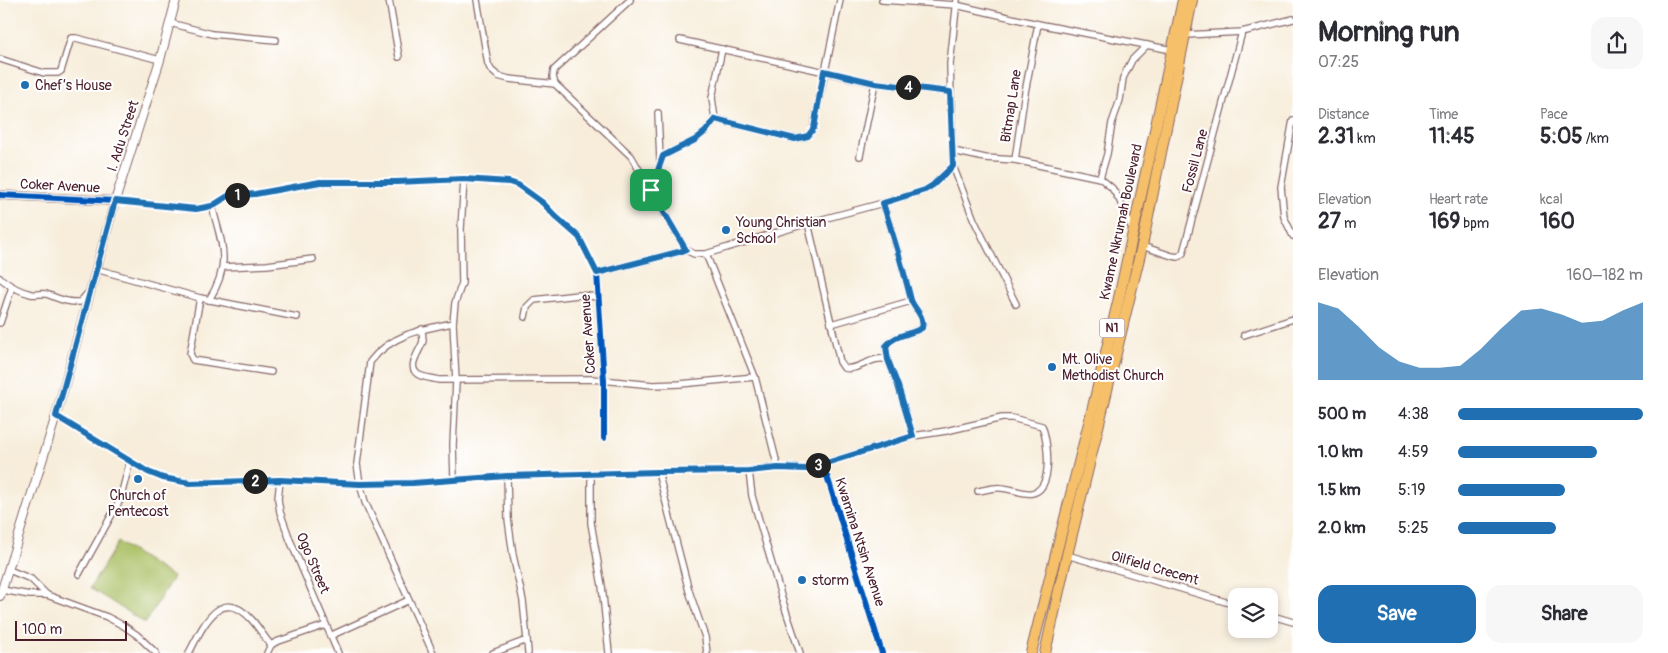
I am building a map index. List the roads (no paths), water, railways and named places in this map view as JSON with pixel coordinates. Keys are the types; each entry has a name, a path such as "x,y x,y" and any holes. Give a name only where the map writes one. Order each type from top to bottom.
{"highway":[{"name":"Kwame Nkrumah Boulevard","path":"1031,653 1096,398 1182,0"},
{"name":"Kwame Nkrumah Boulevard","path":"1045,653 1066,555 1142,246 1192,0"}],"street":[{"name":"I. Adu Street","path":"1,593 56,416 115,201 160,60 176,0"},
{"path":"389,0 399,57"},
{"path":"477,0 488,64 491,70 498,76 509,79 555,84"},
{"path":"630,0 554,70 553,77 555,84 631,156 686,250 694,254 706,254 925,190 953,166"},
{"path":"715,119 795,139 808,136 814,128 824,71 840,0"},
{"path":"882,0 956,3 1038,24 1172,50"},
{"path":"956,3 951,43 950,92 953,166 974,220 1016,304"},
{"path":"1185,34 1242,32 1293,20"},
{"path":"170,23 212,34 276,40"},
{"name":"Bitmap Lane","path":"1038,24 1015,160 1100,178"},
{"name":"Fossil Lane","path":"1142,246 1172,256 1178,257 1183,253 1242,32"},
{"path":"0,59 44,73 58,73 61,71 71,38 76,38 160,60"},
{"path":"680,40 875,83 950,92"},
{"path":"1133,233 1119,199 1112,188 1100,178 1107,154 1112,123 1120,100 1123,78 1132,60 1147,45"},
{"path":"651,190 660,162 667,153 695,140 706,131 715,119 712,98 722,49"},
{"path":"860,156 875,83"},
{"path":"658,113 660,162"},
{"path":"1293,120 1282,187 1284,217 1293,236"},
{"path":"953,151 985,158 1015,160"},
{"path":"454,479 453,445 456,381 453,323 455,303 462,283 461,229 464,179"},
{"name":"Coker Avenue","path":"0,195 115,201 196,209 212,206 228,196 255,194 320,182 396,182 464,179 509,182 518,185 531,194 579,237 597,273 604,381 604,438"},
{"path":"883,203 911,301 921,317 922,328 897,337 886,346 888,360 913,436"},
{"path":"208,300 216,289 223,267 223,247 212,206"},
{"path":"808,224 836,347 844,368 849,369 875,360 888,360"},
{"path":"597,273 686,250"},
{"path":"706,254 755,377 778,468"},
{"path":"223,267 313,259"},
{"path":"96,269 208,300 297,317"},
{"path":"0,278 12,287 72,303 80,302 90,292"},
{"path":"0,323 12,287"},
{"path":"525,317 527,307 534,300 578,296 598,297"},
{"path":"200,298 190,354 193,360 271,372"},
{"path":"831,324 911,301"},
{"path":"1244,335 1293,319"},
{"path":"433,653 365,502 357,464 370,362 399,337 422,329 453,323"},
{"path":"422,329 422,344 415,356 414,366 418,374 440,380 591,379 662,384 755,377"},
{"name":"Kwamina Ntsin Avenue","path":"56,416 130,461 163,478 182,482 280,480 360,484 413,483 507,476 749,471 778,468 819,470 827,476 882,653"},
{"path":"807,469 913,436 946,431 1002,418 1012,418 1042,426 1047,438 1048,451 1046,472 1042,486 1037,492 1030,494 1000,487 978,491"},
{"path":"79,574 120,500 130,461"},
{"path":"749,471 752,496 800,653"},
{"path":"658,472 689,592 705,638 707,653"},
{"path":"591,474 591,523 602,586 608,653"},
{"path":"507,476 508,519 523,601 528,653"},
{"name":"Ogo Street","path":"280,480 278,499 280,512 338,653"},
{"name":"Oilfield Crecent","path":"1066,555 1228,603"},
{"path":"9,570 31,579 48,595 124,626 137,634 156,653"},
{"path":"1,593 48,595"},
{"path":"330,636 409,600"},
{"path":"189,653 206,622 215,611 230,606 246,614 271,645"},
{"path":"1278,618 1293,622"},
{"path":"267,653 271,645 276,642 326,626"},
{"path":"493,653 526,640"}],"place":[{"name":"Chef’s House","path":"25,85"},
{"name":"Young Christian School","path":"726,230"},
{"name":"Mt. Olive Methodist Church","path":"1052,367"},
{"name":"Church of Pentecost","path":"138,479"},
{"name":"storm","path":"802,580"}]}
